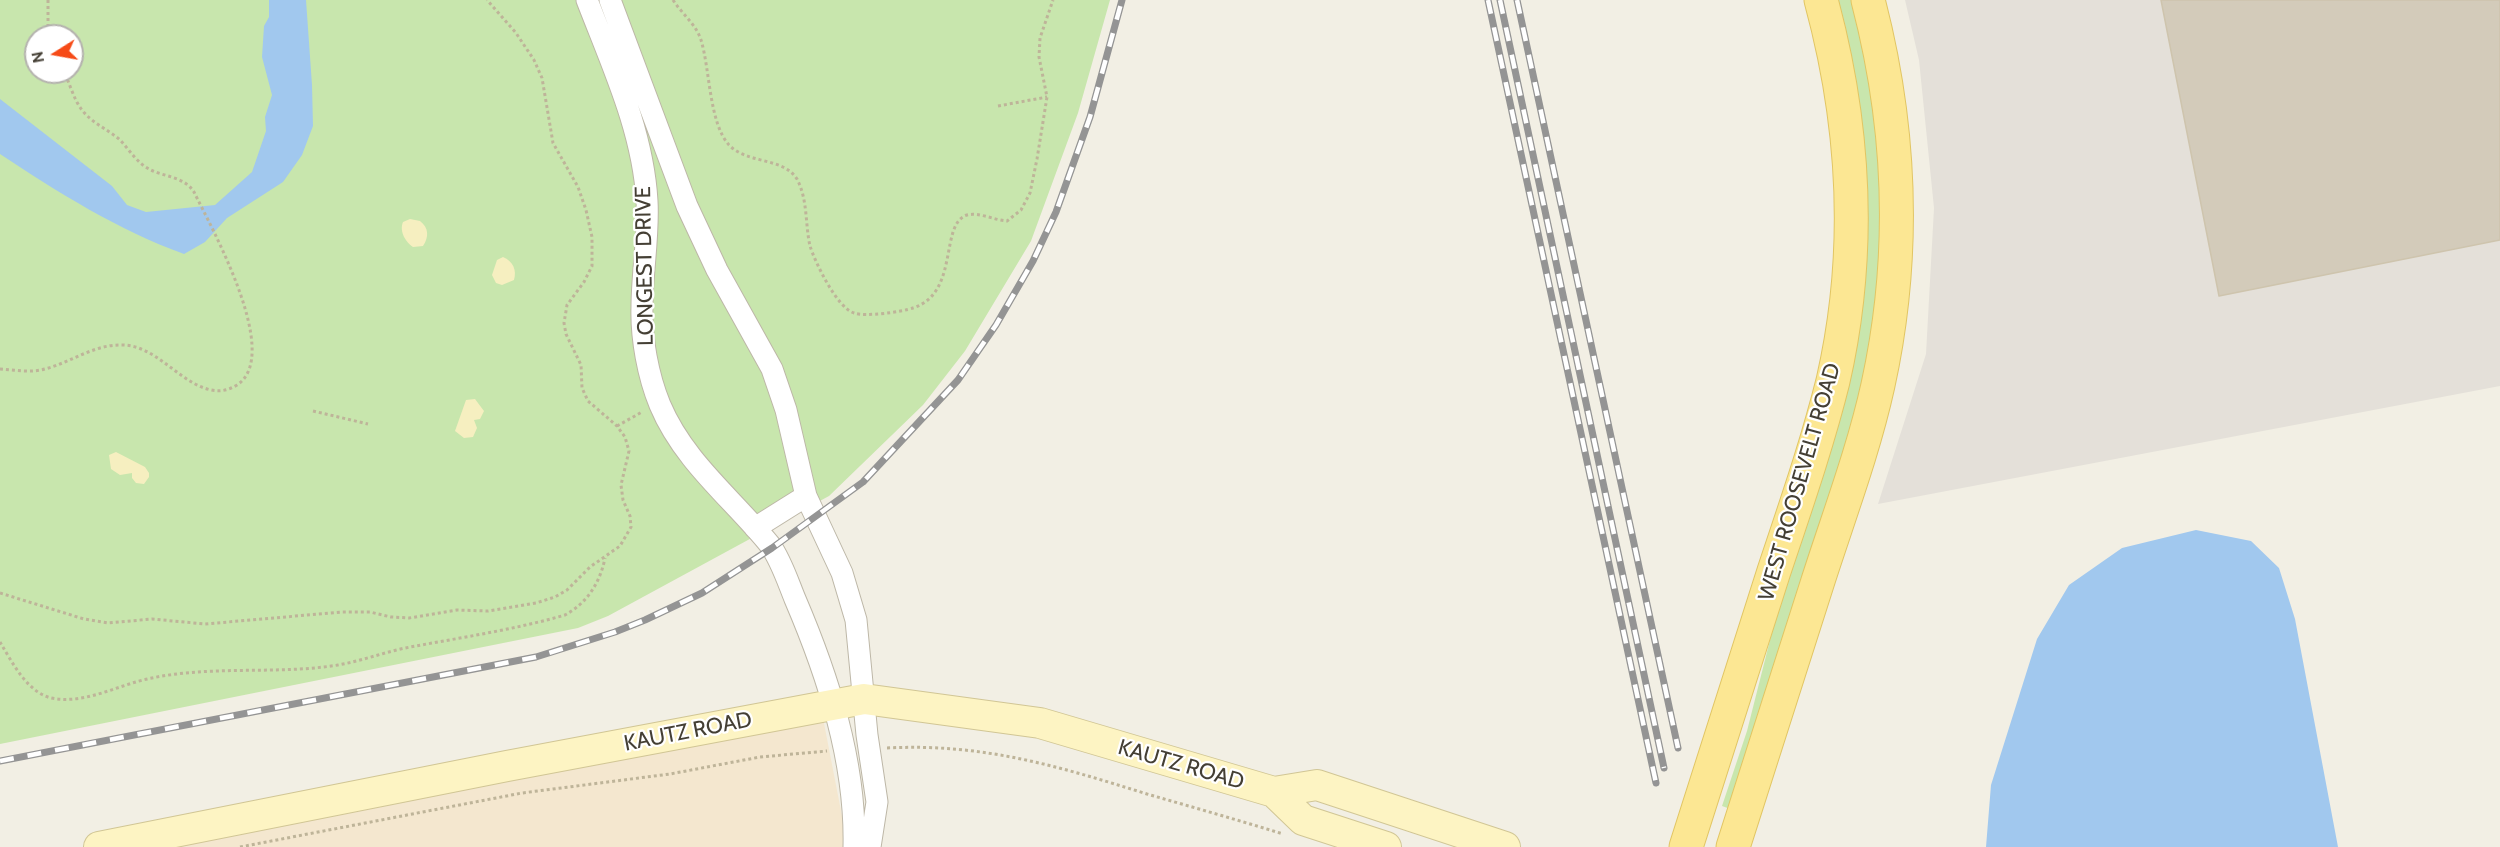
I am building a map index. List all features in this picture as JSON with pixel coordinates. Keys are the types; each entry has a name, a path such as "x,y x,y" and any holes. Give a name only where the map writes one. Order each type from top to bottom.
{"main road":[{"name":"WEST ROOSEVELT ROAD","path":"1686,847 1822,420 1841,337 1851,251 1851,165 1841,87 1821,0"},
{"name":"WEST ROOSEVELT ROAD","path":"1733,847 1857,459 1877,386 1887,332 1895,267 1896,169 1885,78 1868,0"}],"street":[{"name":"LONGEST DRIVE","path":"587,0 631,117 642,164 647,202 641,308 647,358 660,405 690,458 772,548 787,580 814,644 849,772 854,807 854,847"},
{"name":"LONGEST DRIVE","path":"610,0 687,206 717,270 772,369 786,410 806,496 842,573 856,620 877,802 870,847"},
{"path":"754,528 806,496"},
{"name":"KAUTZ ROAD","path":"99,847 495,768 864,699 1040,723 1274,792 1317,786 1505,847"},
{"name":"KAUTZ ROAD","path":"1274,792 1304,820 1386,847"}],"path":[{"path":"48,0 48,24"},
{"path":"0,593 84,618 108,622 152,619 205,624 342,612 369,612 409,618 457,610 488,611 536,603 555,597 567,590 590,567 620,546 631,527 621,485 629,451 625,438 617,426 588,401 582,388 581,365 566,334 564,323 567,305 584,282 592,266 592,237 586,210 578,187 553,143 542,78 534,60 516,33 487,0"},
{"path":"673,0 694,25 701,41 714,108 729,145 740,153 783,167 793,174 803,197 810,245 817,264 834,293 845,307 854,313 897,311 913,308 925,302 942,283 952,234 958,222 966,216 978,215 1007,221 1022,210 1030,193 1047,97 1039,57 1040,38 1053,0"},
{"path":"0,369 44,369 107,345 125,345 141,348 190,381 210,390 223,391 231,388 241,382 249,371 252,352 250,329 226,256 194,192 190,186 180,180 142,165 118,140 96,124 81,109 69,84"},
{"path":"998,106 1047,97"},
{"path":"617,426 631,416 660,405"},
{"path":"313,411 368,424"},
{"path":"0,642 15,667 36,691 48,697 66,700 93,696 152,678 241,669 338,665 402,649 565,615 576,609 593,590 602,572 605,557"},
{"path":"888,748 984,751 1028,759 1293,837"},
{"path":"240,847 522,794 670,774 760,757 824,752"}],"shaded area":[{"path":"1905,0 2500,0 2500,386 1878,504 1926,354 1934,208 1919,60"},
{"path":"822,713 848,847 172,847 381,807"}],"green space":[{"path":"0,0 1110,0 1078,113 1031,241 965,351 923,405 829,496 608,616 578,628 0,744"},
{"path":"1834,0 1855,0 1871,70 1884,221 1866,381 1733,810 1722,806 1747,731 1788,569 1835,420"}],"sand":[{"path":"410,219 420,221 425,227 427,236 423,246 413,247 404,236 403,222"},
{"path":"503,257 512,263 515,273 514,280 502,285 496,283 492,275 497,260"},
{"path":"475,399 484,411 480,419 474,420 477,428 473,437 464,438 455,431 466,400"},
{"path":"116,452 145,467 149,477 144,484 136,483 132,478 132,473 120,475 111,469 109,455"}],"water":[{"path":"269,0 306,0 313,126 302,155 283,182 227,218 205,242 184,254 136,234 89,210 0,154 0,99 112,186 127,205 146,212 215,205 252,172 266,131 265,117 272,95 262,57 264,26 269,17"},
{"path":"2196,530 2251,541 2279,568 2295,619 2338,847 1986,847 1991,785 2037,639 2069,585 2122,548"}],"building":[{"path":"2161,0 2500,0 2500,240 2219,296"}],"railway":[{"path":"0,761 536,657 645,620 702,593 772,548 863,482 958,380 996,325 1033,261 1056,212 1090,117 1122,0"},
{"path":"1488,0 1656,783"},
{"path":"1500,0 1664,768"},
{"path":"1517,0 1678,748"}]}
